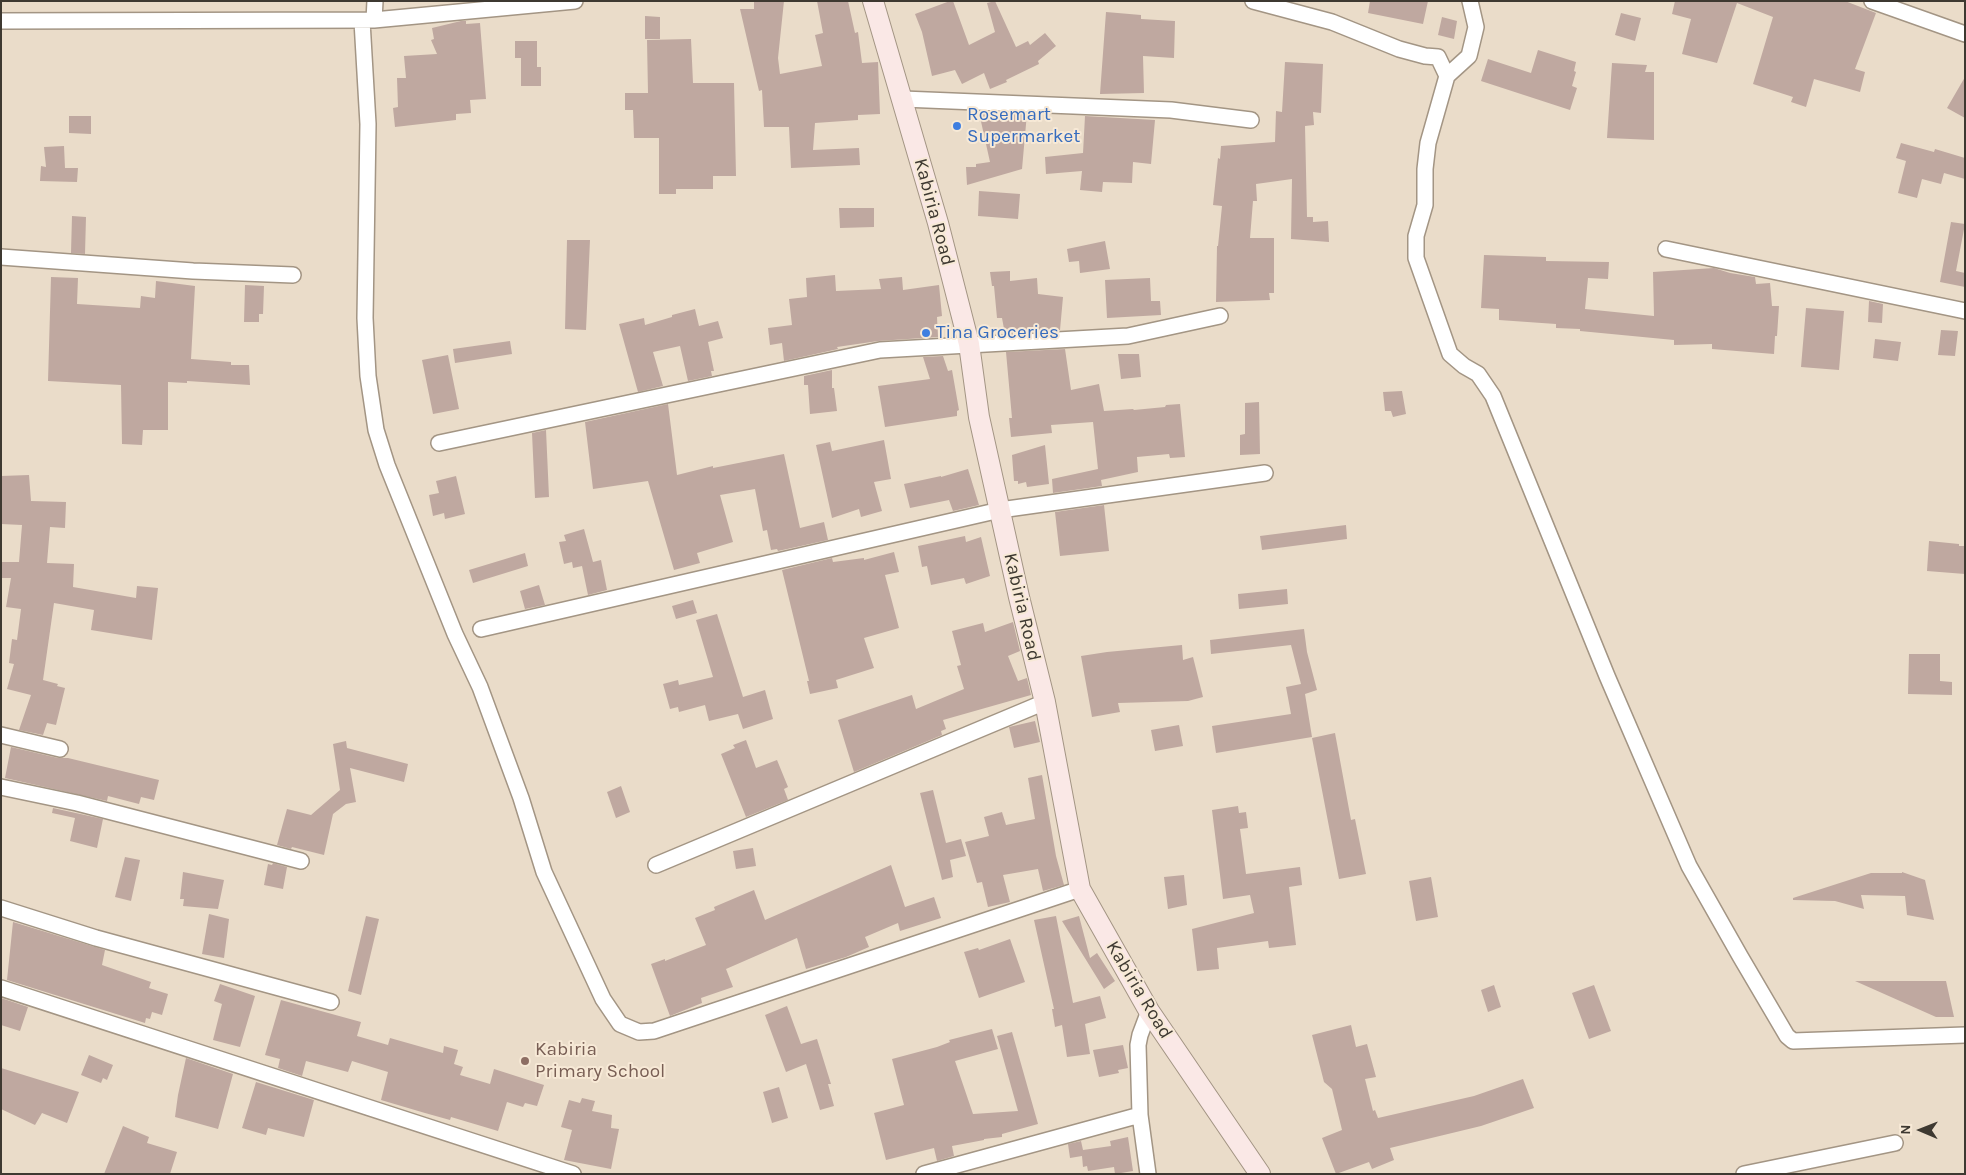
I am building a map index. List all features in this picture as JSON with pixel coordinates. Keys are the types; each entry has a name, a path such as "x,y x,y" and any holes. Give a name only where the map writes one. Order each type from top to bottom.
{"main road":[{"name":"Kabiria Road","path":"873,1 938,224 969,344 979,417 1045,702 1080,889 1149,1011 1260,1174"}],"street":[{"path":"375,1 368,20 365,318 368,376 376,430 387,465 455,634 480,686 521,798 544,872 603,999 620,1024 639,1032 654,1031 1080,889"},
{"path":"1,21 368,20 576,1"},
{"path":"1252,1 1332,22 1399,49 1425,56 1438,57 1446,76"},
{"path":"1470,1 1476,27 1469,56 1446,76 1428,143 1425,169 1425,205 1416,236 1416,258 1450,354 1464,366 1478,374 1493,396 1607,676 1689,866 1787,1036 1793,1041 1965,1035"},
{"path":"1872,1 1965,34"},
{"path":"903,99 1171,110 1251,120"},
{"path":"1666,249 1965,311"},
{"path":"1,257 193,271 292,275"},
{"path":"439,443 880,350 1128,336 1220,316"},
{"path":"481,629 1000,510 1265,473"},
{"path":"656,865 1045,702"},
{"path":"1,735 60,749"},
{"path":"1,787 77,803 301,860"},
{"path":"1,908 96,938 331,1002"},
{"path":"1,988 573,1174"},
{"path":"1148,1174 1140,1114 1138,1045 1149,1011"},
{"path":"924,1174 1140,1114"},
{"path":"1744,1174 1895,1142"}],"building":[{"path":"754,1 784,1 778,58 780,74 822,66 815,35 823,33 817,1 848,1 855,33 858,32 862,63 878,62 880,114 858,115 858,120 815,123 813,150 859,148 860,165 791,168 789,127 764,127 762,90 759,91 740,9 754,9"},
{"path":"953,1 969,45 995,32 987,3 995,1 1016,47 1028,41 1030,45 1045,33 1056,46 1038,61 1039,64 990,89 984,73 962,84 955,70 932,76 922,32 915,14"},
{"path":"1370,1 1428,1 1423,24 1368,13"},
{"path":"1675,1 1845,1 1876,13 1855,69 1865,72 1860,92 1814,79 1806,107 1791,102 1793,97 1753,84 1773,17 1737,3 1717,63 1682,54 1691,19 1672,14"},
{"path":"1106,12 1141,15 1141,19 1175,21 1174,58 1143,56 1144,93 1100,94"},
{"path":"1621,13 1641,18 1635,41 1615,35"},
{"path":"645,16 660,17 660,39 645,39"},
{"path":"1442,17 1457,21 1454,39 1438,35"},
{"path":"466,21 466,24 480,23 486,99 470,100 471,113 456,114 456,120 395,127 393,108 398,107 397,78 406,78 404,56 437,54 431,40 434,39 432,28"},
{"path":"691,39 693,83 734,83 736,176 713,176 713,189 676,189 676,194 659,194 659,138 634,138 633,110 625,110 625,93 648,93 647,40"},
{"path":"515,41 537,41 537,67 541,67 541,86 521,86 521,58 515,58"},
{"path":"1538,50 1576,62 1574,71 1576,72 1572,86 1577,88 1570,110 1481,81 1488,59 1531,73"},
{"path":"1285,62 1323,64 1321,113 1313,112 1314,125 1305,126 1307,217 1313,217 1313,222 1328,221 1329,242 1291,239 1292,179 1256,184 1257,201 1253,201 1250,238 1274,238 1274,293 1269,293 1270,300 1216,302 1217,246 1222,206 1213,205 1221,146 1275,142 1276,111 1282,112"},
{"path":"1612,63 1647,65 1645,72 1654,72 1654,140 1607,138"},
{"path":"1965,77 1965,118 1947,108"},
{"path":"977,111 1027,113 1022,169 967,185 966,167 976,167 976,164 990,162"},
{"path":"69,116 91,116 91,134 69,133"},
{"path":"1085,116 1155,120 1151,164 1133,162 1132,183 1103,182 1102,192 1080,190 1082,171 1046,174 1045,157 1083,153"},
{"path":"1901,143 1934,152 1935,149 1965,158 1965,179 1944,173 1941,184 1922,179 1917,198 1898,193 1906,161 1896,158"},
{"path":"64,146 65,168 78,168 77,182 40,181 41,166 46,167 44,147"},
{"path":"979,191 1020,194 1018,219 978,216"},
{"path":"839,208 874,208 874,227 840,228"},
{"path":"72,216 86,217 85,254 71,253"},
{"path":"1951,222 1965,224 1956,271 1965,273 1965,287 1940,282"},
{"path":"567,240 590,240 586,330 565,329"},
{"path":"1105,241 1110,269 1080,273 1079,261 1069,262 1067,249"},
{"path":"1484,255 1546,257 1546,261 1609,262 1608,279 1588,278 1585,309 1654,316 1653,272 1714,268 1755,277 1756,284 1770,283 1772,306 1779,306 1774,354 1712,349 1712,344 1674,345 1674,340 1556,328 1556,324 1499,320 1499,309 1481,308"},
{"path":"1010,271 1010,281 1037,278 1038,294 1063,297 1060,330 1005,334 1002,318 997,318 994,286 992,286 990,272"},
{"path":"835,275 836,291 881,289 879,279 902,277 903,290 939,285 942,316 937,317 938,337 878,341 837,347 838,349 784,361 782,343 770,345 768,328 792,325 789,299 807,297 806,278"},
{"path":"51,277 78,278 77,304 140,308 141,296 155,298 156,281 195,286 191,359 231,362 231,365 249,365 250,385 187,381 187,383 168,382 168,430 143,430 142,445 122,444 121,385 48,381"},
{"path":"1150,278 1151,301 1160,301 1161,315 1107,318 1105,280"},
{"path":"245,285 264,286 263,314 259,314 259,322 244,322"},
{"path":"1869,301 1883,304 1882,323 1868,322"},
{"path":"1806,308 1844,311 1839,370 1801,367"},
{"path":"695,309 699,326 718,321 723,338 708,342 714,371 711,371 712,376 688,381 680,346 653,352 663,386 638,392 619,324 644,318 645,325"},
{"path":"1941,330 1958,331 1955,356 1938,355"},
{"path":"1875,339 1901,342 1898,361 1873,358"},
{"path":"510,341 512,354 455,363 453,349"},
{"path":"1065,349 1071,390 1099,384 1104,411 1134,410 1180,404 1185,457 1170,458 1169,454 1137,457 1138,472 1101,480 1102,486 1053,493 1052,479 1098,469 1093,422 1051,425 1052,433 1011,437 1009,418 1012,418 1006,352"},
{"path":"1118,354 1139,354 1141,377 1121,379"},
{"path":"448,355 459,409 433,414 422,360"},
{"path":"943,356 948,371 952,370 959,410 957,411 957,416 885,427 878,386 930,379 923,357"},
{"path":"832,370 832,388 834,388 837,411 810,414 808,385 804,385 804,376"},
{"path":"1402,391 1406,414 1393,417 1391,411 1385,411 1383,392"},
{"path":"1259,402 1260,454 1240,455 1240,435 1245,434 1245,403"},
{"path":"668,404 677,475 713,466 713,468 784,454 800,528 824,522 828,540 778,551 777,549 771,550 767,530 763,531 755,489 720,495 733,542 697,553 700,563 674,570 648,481 593,489 585,422"},
{"path":"546,430 549,497 535,498 532,433"},
{"path":"884,440 891,479 874,482 882,511 861,517 859,509 832,518 816,445 830,442 832,451"},
{"path":"1045,445 1049,484 1027,487 1026,482 1018,484 1018,481 1014,481 1012,455"},
{"path":"968,469 979,505 953,511 949,500 910,508 904,484 941,477"},
{"path":"29,475 31,501 66,502 65,528 50,527 47,563 74,564 73,587 136,598 137,586 158,588 152,640 91,630 94,610 54,603 43,680 65,688 56,725 47,723 43,735 19,730 31,695 7,689 14,664 9,663 12,639 17,640 21,609 6,607 11,578 1,578 1,562 19,562 22,525 1,524 1,476"},
{"path":"456,476 465,514 445,519 444,513 433,516 429,495 439,493 436,481"},
{"path":"1104,505 1109,551 1060,556 1055,512"},
{"path":"1346,525 1347,539 1262,550 1260,536"},
{"path":"584,529 593,562 601,560 607,590 588,595 582,566 573,568 572,562 564,564 559,542 566,541 564,535"},
{"path":"965,536 966,542 981,537 990,576 966,584 964,578 931,585 927,566 922,567 918,546"},
{"path":"1929,541 1965,546 1965,574 1927,571"},
{"path":"894,552 899,572 885,575 899,628 864,638 874,668 836,680 838,688 810,694 807,681 809,681 782,570 832,558 833,562 864,558 864,560"},
{"path":"525,553 528,566 473,583 469,570"},
{"path":"539,585 545,605 525,609 520,591"},
{"path":"1287,589 1288,604 1239,609 1238,594"},
{"path":"693,600 697,613 676,619 672,606"},
{"path":"717,614 743,697 765,690 773,719 743,729 738,714 709,721 705,705 679,712 678,707 670,709 663,684 678,680 679,685 713,677 696,620"},
{"path":"1013,622 1020,651 1008,656 1018,681 1027,678 1031,695 943,720 946,729 941,731 942,735 854,772 838,720 912,695 916,709 964,689 957,666 961,665 952,631 983,623 985,632"},
{"path":"1304,629 1307,652 1317,690 1305,694 1312,737 1216,753 1212,726 1291,714 1286,687 1301,684 1291,645 1211,654 1210,640"},
{"path":"1182,645 1183,660 1193,657 1203,697 1188,701 1118,703 1120,712 1092,717 1081,656"},
{"path":"1909,654 1940,654 1940,681 1952,682 1952,695 1908,694"},
{"path":"1035,721 1040,742 1014,748 1009,727"},
{"path":"1179,725 1183,746 1155,751 1151,730"},
{"path":"1335,733 1351,820 1355,819 1366,874 1339,879 1312,738"},
{"path":"746,740 756,768 777,760 788,787 784,789 788,800 746,817 721,754 735,748 733,745"},
{"path":"346,741 347,748 408,764 404,782 350,768 356,802 346,804 333,814 324,855 277,845 287,809 311,815 340,790 333,744"},
{"path":"11,747 58,758 68,758 159,780 154,800 141,797 139,804 108,796 107,801 5,778"},
{"path":"1042,775 1056,856 1064,885 1043,891 1038,869 1003,875 1010,902 988,907 982,882 977,883 965,842 989,836 984,817 1002,812 1006,825 1035,819 1028,778"},
{"path":"621,786 630,812 616,818 607,792"},
{"path":"933,790 946,843 961,839 966,856 950,860 953,877 942,880 920,793"},
{"path":"1238,806 1239,813 1246,812 1248,828 1240,829 1246,874 1300,867 1302,885 1289,887 1296,945 1269,948 1268,941 1217,948 1219,969 1197,971 1192,929 1254,913 1250,895 1223,899 1212,810"},
{"path":"53,808 103,819 97,848 70,841 75,818 52,813"},
{"path":"753,848 756,866 736,869 733,851"},
{"path":"125,857 140,860 131,901 115,897"},
{"path":"273,863 287,867 283,889 264,885 268,864 272,865"},
{"path":"891,865 905,907 934,897 941,918 900,931 898,923 865,937 869,947 846,957 806,969 797,938 726,969 733,987 701,998 702,1003 670,1016 651,964 665,959 665,961 706,945 695,918 715,910 714,907 754,890 765,920"},
{"path":"183,872 224,880 218,909 183,906 184,899 180,899"},
{"path":"1902,872 1925,880 1934,920 1907,915 1905,896 1861,895 1864,909 1835,901 1793,900 1793,898 1871,873"},
{"path":"1184,875 1187,905 1168,909 1164,877"},
{"path":"1431,877 1438,917 1416,921 1409,881"},
{"path":"209,914 229,919 224,958 202,954"},
{"path":"366,916 379,919 361,995 348,991"},
{"path":"1056,916 1073,1003 1100,996 1106,1018 1085,1024 1090,1054 1067,1057 1062,1025 1055,1027 1052,1009 1054,1009 1034,920"},
{"path":"1079,916 1090,958 1097,953 1115,981 1104,989 1062,921"},
{"path":"13,922 105,950 102,965 151,982 149,988 168,994 162,1015 152,1012 150,1019 146,1018 145,1023 7,980"},
{"path":"1010,939 1025,982 979,998 964,952 978,948 979,950"},
{"path":"1855,981 1946,981 1954,1017 1936,1017"},
{"path":"220,984 255,996 240,1047 213,1040 222,1004 214,1001"},
{"path":"1494,985 1501,1007 1488,1012 1481,990"},
{"path":"1594,985 1611,1031 1589,1039 1572,993"},
{"path":"1,998 28,1007 20,1031 1,1025"},
{"path":"281,1000 361,1022 357,1036 388,1045 390,1038 443,1053 444,1046 458,1050 454,1064 463,1067 460,1075 490,1084 494,1069 544,1085 537,1106 525,1103 523,1107 507,1102 498,1131 451,1117 450,1120 381,1100 388,1072 352,1061 348,1072 306,1061 302,1076 278,1068 280,1059 265,1055"},
{"path":"787,1006 801,1044 817,1039 831,1084 828,1084 834,1106 820,1110 806,1064 786,1072 765,1015"},
{"path":"1351,1025 1356,1047 1367,1044 1376,1077 1365,1079 1373,1111 1375,1110 1378,1118 1474,1096 1523,1079 1534,1108 1481,1126 1390,1148 1394,1160 1372,1169 1369,1162 1336,1174 1322,1138 1342,1130 1332,1089 1324,1082 1312,1035"},
{"path":"992,1029 998,1049 955,1061 973,1114 1018,1111 997,1036 1012,1032 1038,1124 1002,1134 1002,1137 952,1146 954,1156 937,1161 934,1148 886,1160 874,1113 904,1105 892,1059 937,1047 950,1042 949,1040"},
{"path":"1123,1045 1128,1068 1118,1070 1119,1073 1099,1077 1093,1050"},
{"path":"89,1055 113,1065 107,1080 103,1078 101,1083 81,1075"},
{"path":"186,1058 233,1074 218,1129 175,1117"},
{"path":"1,1068 79,1092 67,1123 42,1113 35,1125 1,1109"},
{"path":"256,1082 314,1100 304,1137 268,1128 266,1135 242,1128"},
{"path":"779,1087 788,1118 772,1123 763,1092"},
{"path":"582,1098 595,1101 592,1111 612,1115 611,1128 619,1129 611,1169 564,1160 572,1130 561,1127 569,1100 580,1103"},
{"path":"123,1126 149,1137 147,1143 177,1152 170,1174 104,1174"},
{"path":"1128,1137 1133,1171 1115,1174 1114,1167 1088,1171 1087,1166 1083,1167 1082,1156 1070,1158 1068,1144 1081,1141 1083,1150 1111,1146 1110,1141"}],"place":[{"name":"Rosemart Supermarket","path":"957,126"},
{"name":"Tina Groceries","path":"926,333"},
{"name":"Kabiria Primary School","path":"525,1061"}]}
